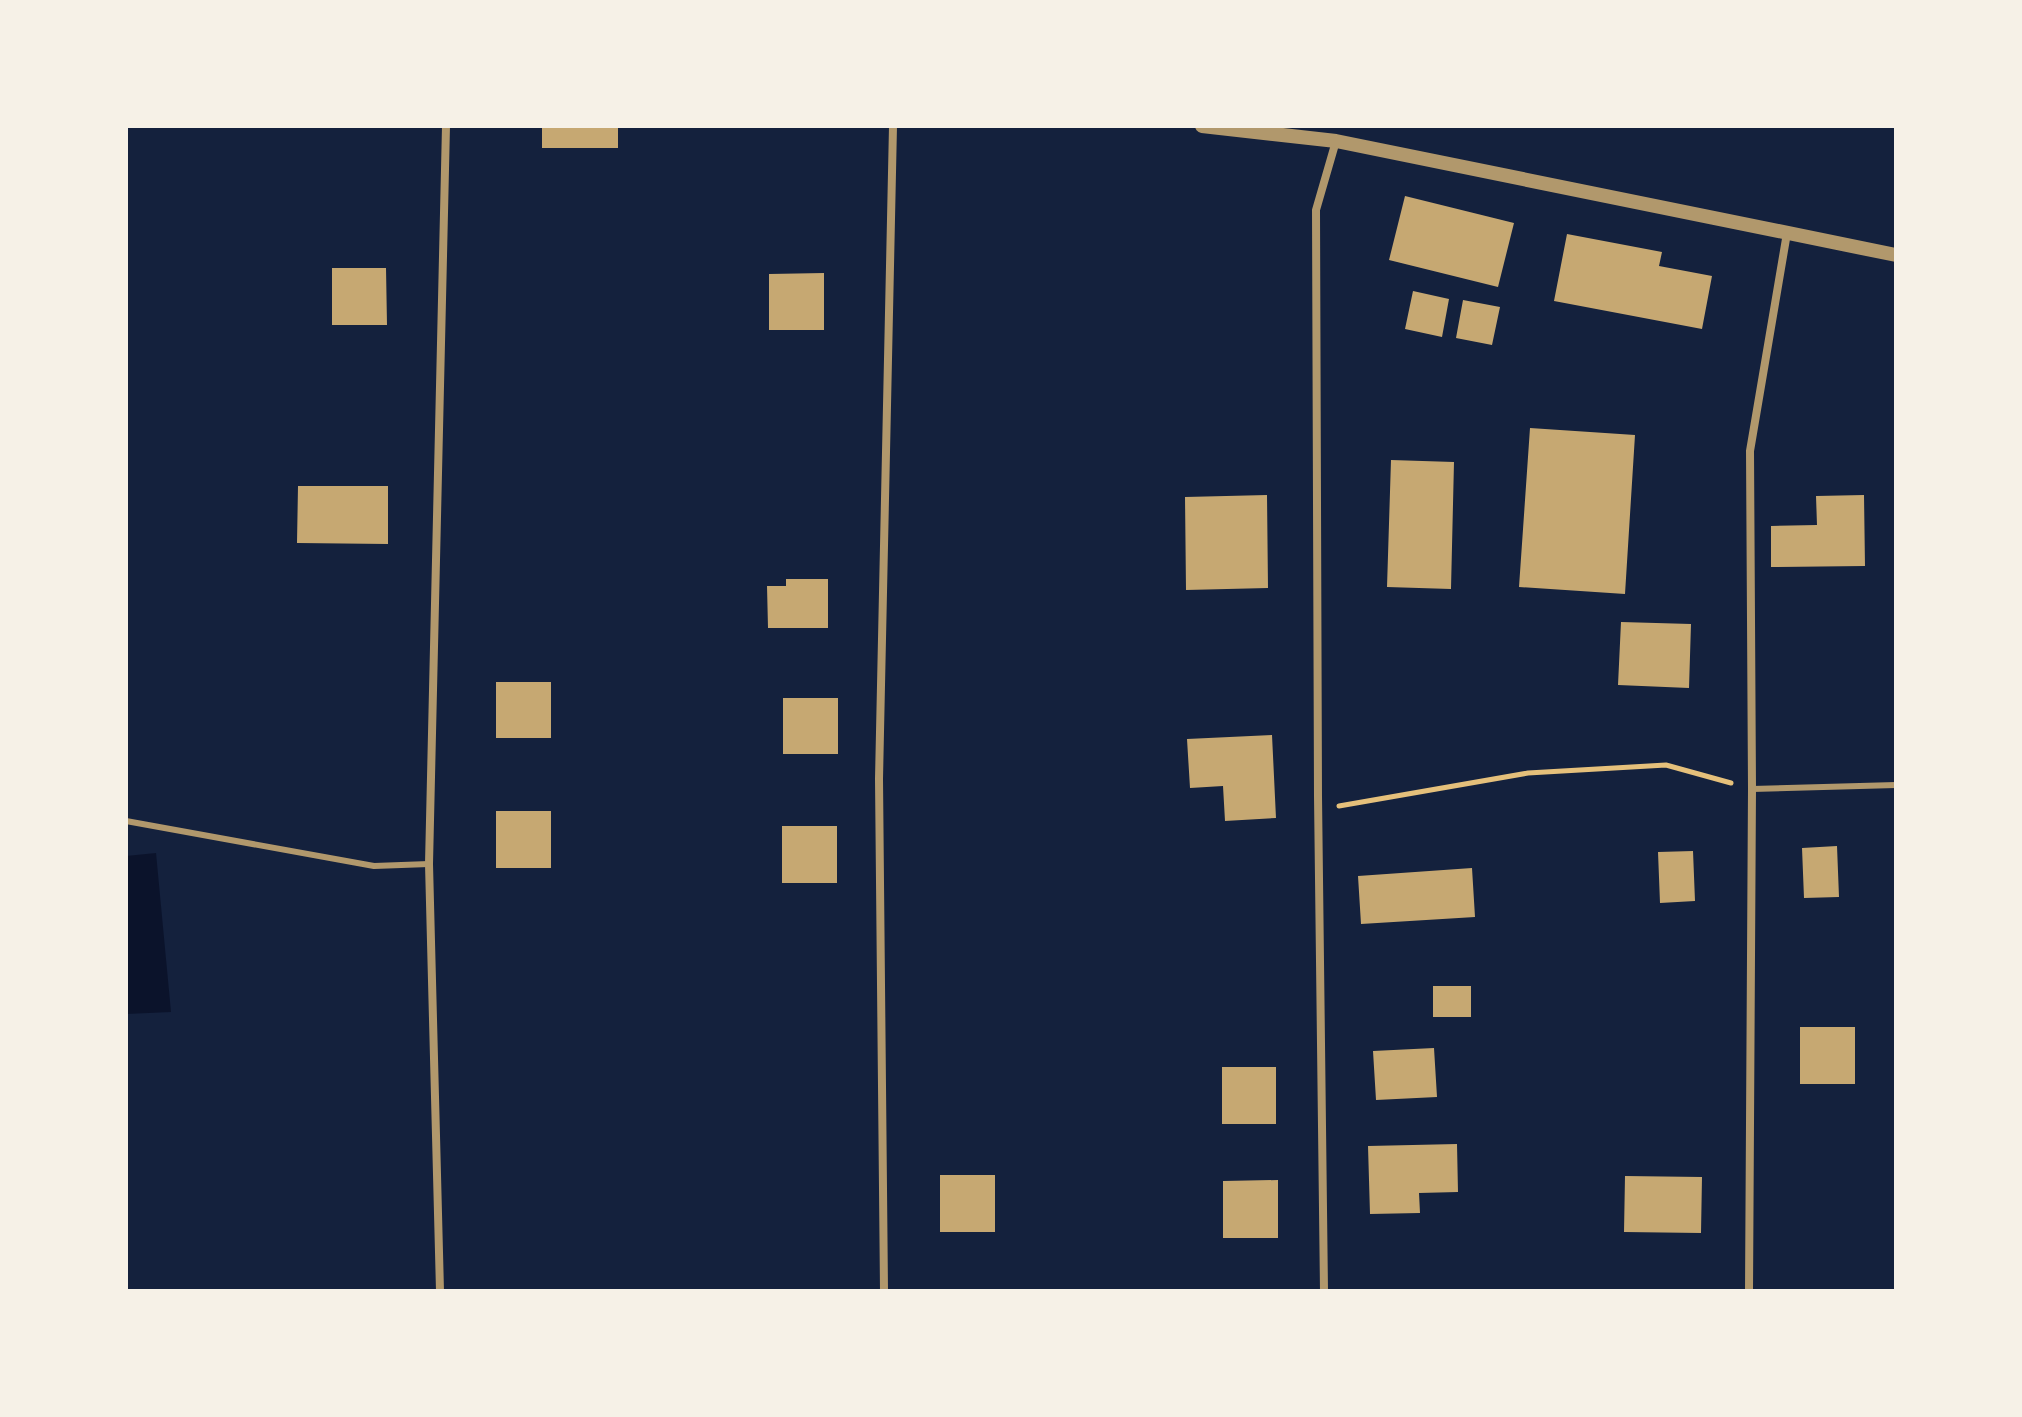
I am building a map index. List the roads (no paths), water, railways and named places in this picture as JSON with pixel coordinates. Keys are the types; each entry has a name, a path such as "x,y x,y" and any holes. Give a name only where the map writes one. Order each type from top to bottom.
{"street":[{"path":"440,1291 429,864 446,126"},
{"path":"884,1291 879,779 893,126"},
{"path":"1202,126 1336,141 1896,255"},
{"path":"1324,1291 1318,810 1316,210 1336,141"},
{"path":"1749,1291 1752,789 1750,451 1787,233"}],"lane":[{"path":"1752,789 1896,785"},
{"path":"126,821 374,866 429,864"}],"water":[{"path":"156,853 171,1012 126,1014 126,856"}]}
